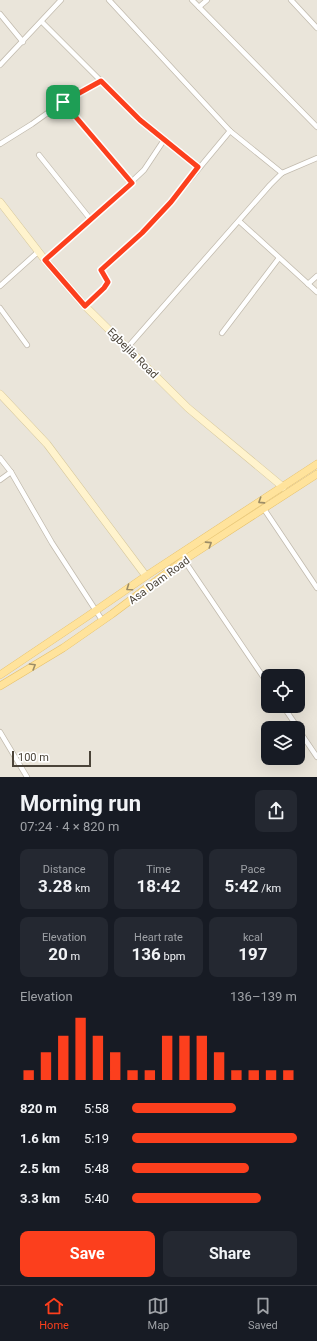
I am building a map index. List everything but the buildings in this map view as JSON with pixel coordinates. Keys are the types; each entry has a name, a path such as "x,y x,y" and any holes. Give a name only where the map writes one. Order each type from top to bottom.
{"main road":[{"name":"Asa Dam Road","path":"0,675 146,576 317,464"},
{"name":"Asa Dam Road","path":"0,686 63,648 112,614 184,560 317,474"}],"street":[{"path":"0,65 42,22 61,0"},
{"path":"109,0 230,131 282,173"},
{"path":"192,0 317,127"},
{"path":"199,7 207,0"},
{"path":"291,0 317,28"},
{"path":"0,14 23,42"},
{"path":"42,22 140,120 198,167"},
{"path":"0,144 63,102 101,81"},
{"path":"63,102 132,183"},
{"path":"85,306 104,288 108,282 101,270 142,233 171,202 198,167 230,131"},
{"path":"45,260 132,183 144,170 164,140"},
{"path":"38,155 91,220"},
{"path":"128,348 270,185 282,173 317,158"},
{"name":"Egbejila Road","path":"0,202 45,260 85,306 188,408 283,487"},
{"path":"239,221 317,292"},
{"path":"0,286 39,251"},
{"path":"222,333 278,258"},
{"path":"308,284 317,276"},
{"path":"0,308 27,345"},
{"path":"0,394 47,444 146,576"},
{"path":"0,458 11,472 52,543 102,620"},
{"path":"0,480 11,472"},
{"path":"264,509 317,588"},
{"path":"184,560 261,674"},
{"path":"0,732 27,777"},
{"path":"305,739 317,757"}],"shaded area":[{"path":"0,0 317,0 317,777 0,777"}],"route":[{"path":"101,81 140,120 198,167 171,202 142,233 101,270 108,282 104,288 85,306 45,260 132,183 63,102 101,81"}]}
